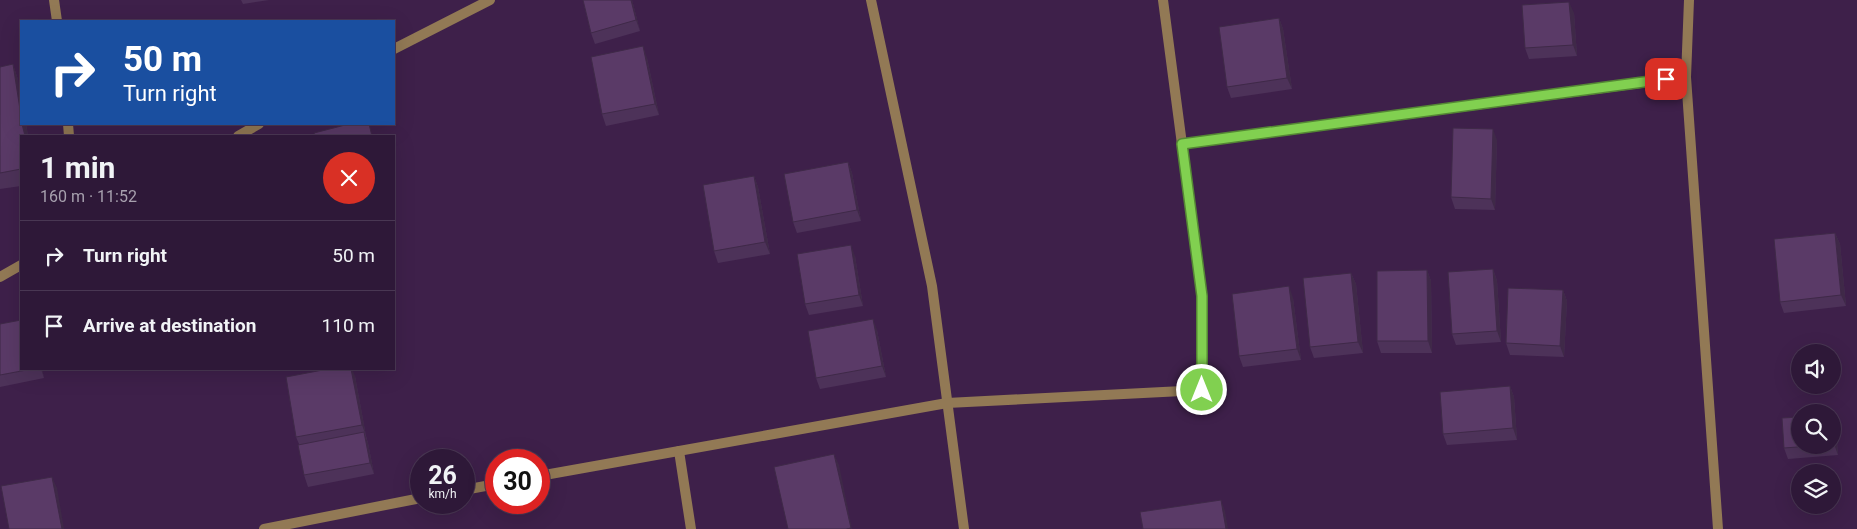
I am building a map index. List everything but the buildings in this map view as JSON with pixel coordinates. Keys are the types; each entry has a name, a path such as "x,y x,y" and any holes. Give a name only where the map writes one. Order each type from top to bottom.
{"street":[{"path":"54,0 57,20"},
{"path":"395,48 490,0"},
{"path":"871,0 932,286 964,529"},
{"path":"550,474 948,403 1202,390 1202,296 1163,0"},
{"path":"1689,0 1686,77 1718,529"},
{"path":"1182,144 1686,77"},
{"path":"240,135 257,125"},
{"path":"0,277 20,266"},
{"path":"679,451 691,529"},
{"path":"264,529 410,500"}],"route":[{"path":"1202,390 1202,296 1182,144 1666,79"}]}
